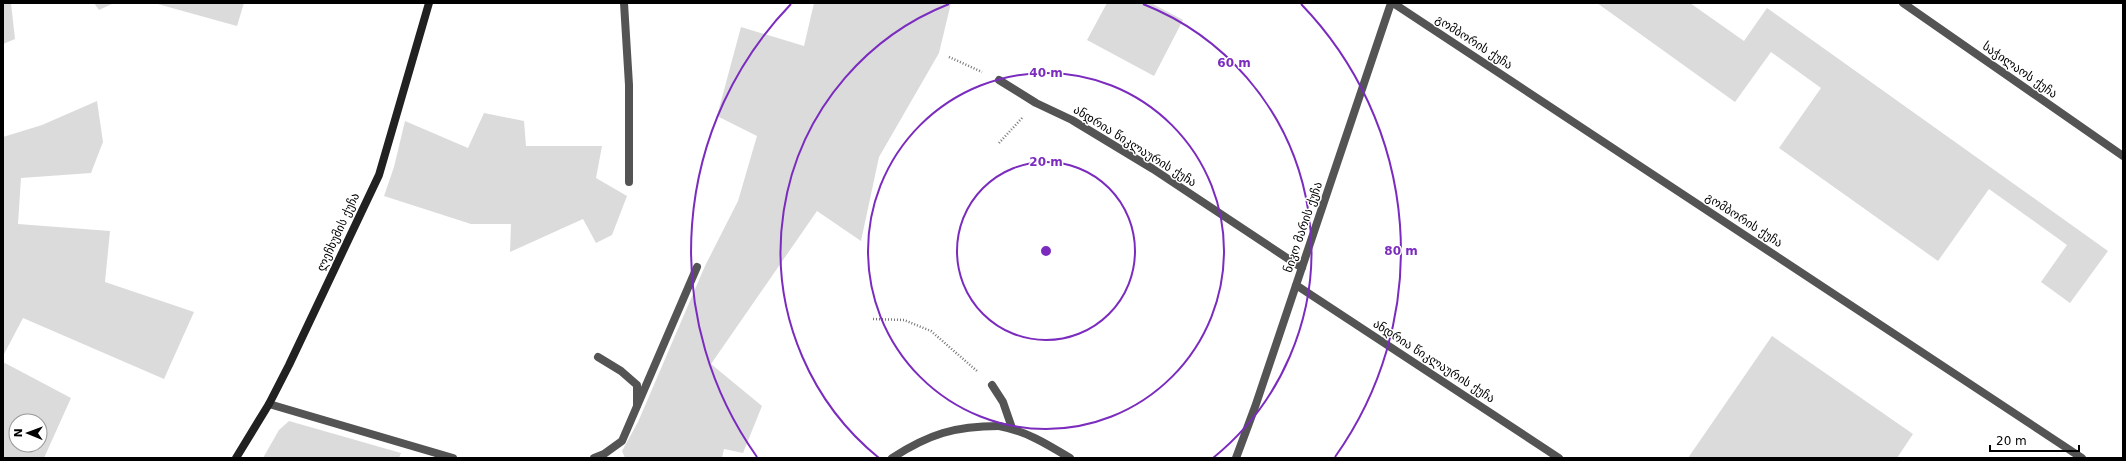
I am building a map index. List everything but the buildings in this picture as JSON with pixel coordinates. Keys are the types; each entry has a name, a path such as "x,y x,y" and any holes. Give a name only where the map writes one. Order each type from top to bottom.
{"street":[{"name":"ლეჩხუმის ქუჩა","path":"236,458 269,404 379,175 429,3"},
{"path":"624,3 629,85 629,182"},
{"name":"ნიკო მარის ქუჩა","path":"1236,458 1392,3"},
{"name":"გომბორის ქუჩა","path":"1392,3 2082,458"},
{"name":"საჭილაოს ქუჩა","path":"1903,3 2123,156"},
{"name":"ანდრია წიკლაურის ქუჩა","path":"999,80 1036,104 1072,120 1153,169 1302,268"},
{"path":"594,458 605,456 622,440 638,408 697,267"},
{"name":"ანდრია წიკლაურის ქუჩა","path":"1296,285 1559,458"},
{"path":"598,357 621,371 637,385 638,408"},
{"path":"992,385 1003,402 1012,428"},
{"path":"269,404 453,458"},
{"path":"892,458 913,445 948,430 975,426 999,426 1012,428 1036,437 1070,458"}],"path":[{"path":"949,57 999,80"},
{"path":"999,144 1036,104"},
{"path":"873,319 904,320 931,331 992,385"}],"shaded area":[{"path":"3,3 11,3 15,39 3,44"},
{"path":"94,3 114,3 99,10"},
{"path":"154,3 244,3 237,26"},
{"path":"814,3 951,3 939,53 879,157 861,241 817,211 711,364 762,406 743,453 724,449 722,458 625,458 622,451 638,422 705,266 738,201 757,136 717,116 741,27 804,46"},
{"path":"1107,3 1151,3 1183,20 1154,76 1087,40"},
{"path":"1597,3 1690,3 1744,41 1767,8 2108,251 2070,303 2041,282 2067,245 1989,189 1938,261 1779,148 1821,88 1771,52 1735,102"},
{"path":"97,101 103,142 91,173 21,178 18,224 110,231 105,282 194,312 164,379 23,318 3,356 3,137 42,125"},
{"path":"484,113 524,121 526,146 602,146 596,178 627,196 612,235 596,243 583,219 510,252 511,224 471,224 384,196 394,167 405,121 468,148"},
{"path":"1772,336 1913,434 1897,458 1688,458"},
{"path":"3,362 71,398 48,449 48,413 8,413 8,453 46,453 44,458 3,458"},
{"path":"289,421 401,453 399,458 263,458 279,430"}]}
